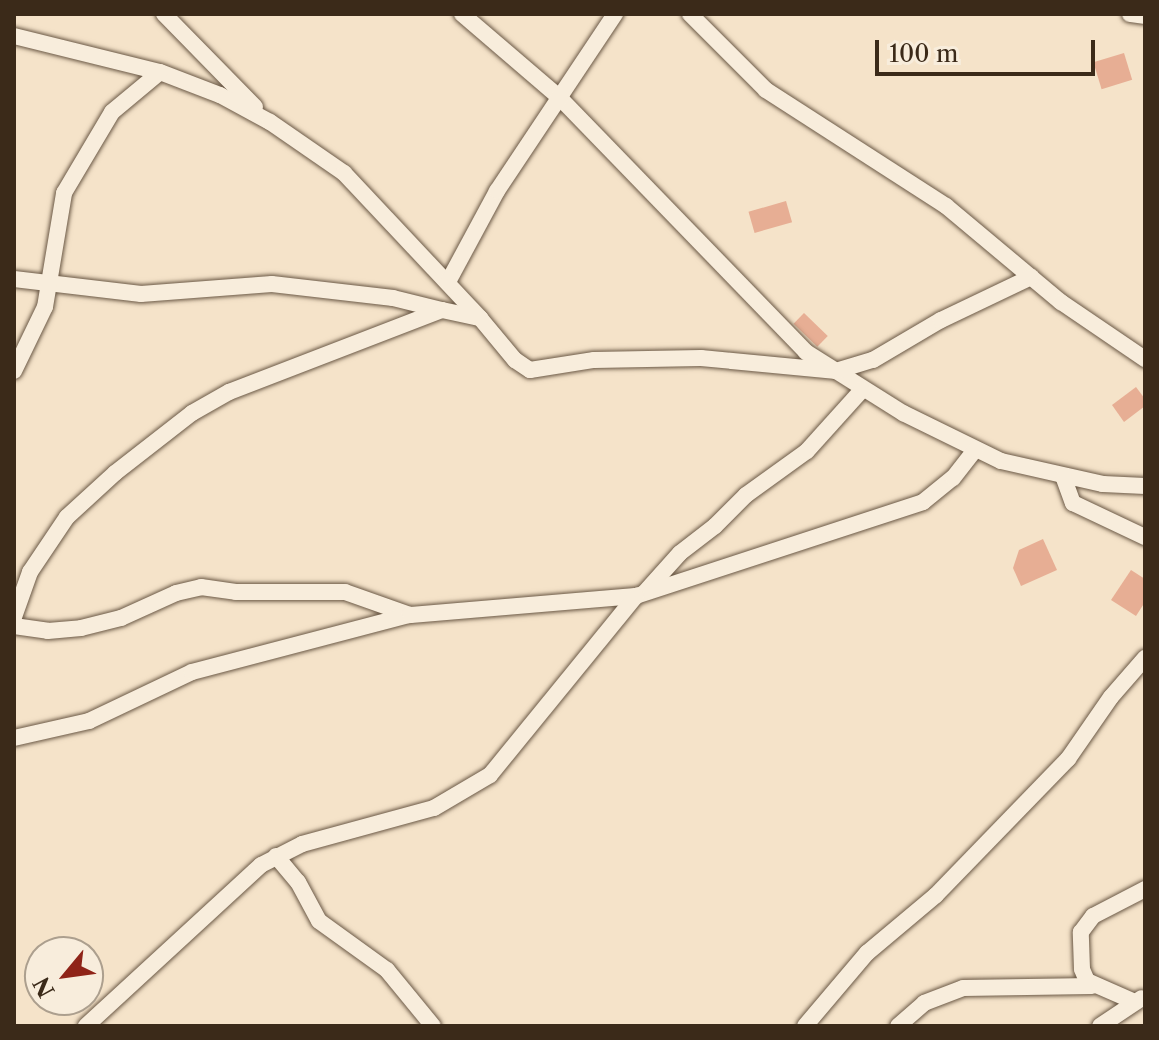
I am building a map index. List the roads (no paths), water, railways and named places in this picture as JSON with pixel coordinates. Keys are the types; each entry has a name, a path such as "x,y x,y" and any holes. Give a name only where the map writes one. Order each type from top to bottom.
{"street":[{"path":"164,14 270,122"},
{"path":"462,14 477,20 560,98 806,352 862,390 975,450 1063,476 1103,484 1145,486"},
{"path":"448,282 497,191 615,14"},
{"path":"690,14 766,90 946,206 1031,277 1145,359"},
{"path":"1130,14 1145,16"},
{"path":"14,36 160,72 210,90 270,122 344,173 448,282 515,360 530,370 594,360 658,358 734,360 836,371 873,360 941,320 1031,277"},
{"path":"14,371 38,324 52,283 52,254 64,193 112,112 160,72"},
{"path":"14,279 141,294 272,284 393,298 480,318"},
{"path":"14,617 30,572 67,517 115,473 183,420 229,392 442,310"},
{"path":"86,1026 261,865 302,844 411,817 469,791 505,760 640,595 680,553 715,526 746,495 807,451 862,390"},
{"path":"14,738 89,721 192,672 410,615 640,595 923,502 953,478 975,450"},
{"path":"1063,476 1073,503 1145,537"},
{"path":"14,626 48,631 81,628 121,618 176,593 201,587 236,592 345,592 410,615"},
{"path":"805,1026 867,953 936,895 1068,759 1111,697 1145,658"},
{"path":"276,856 298,882 319,921 387,970 433,1026"},
{"path":"1092,986 1082,969 1083,925 1093,916 1145,889"},
{"path":"898,1026 921,1005 963,988 1092,986 1140,999"},
{"path":"1100,1026 1140,999"}]}
